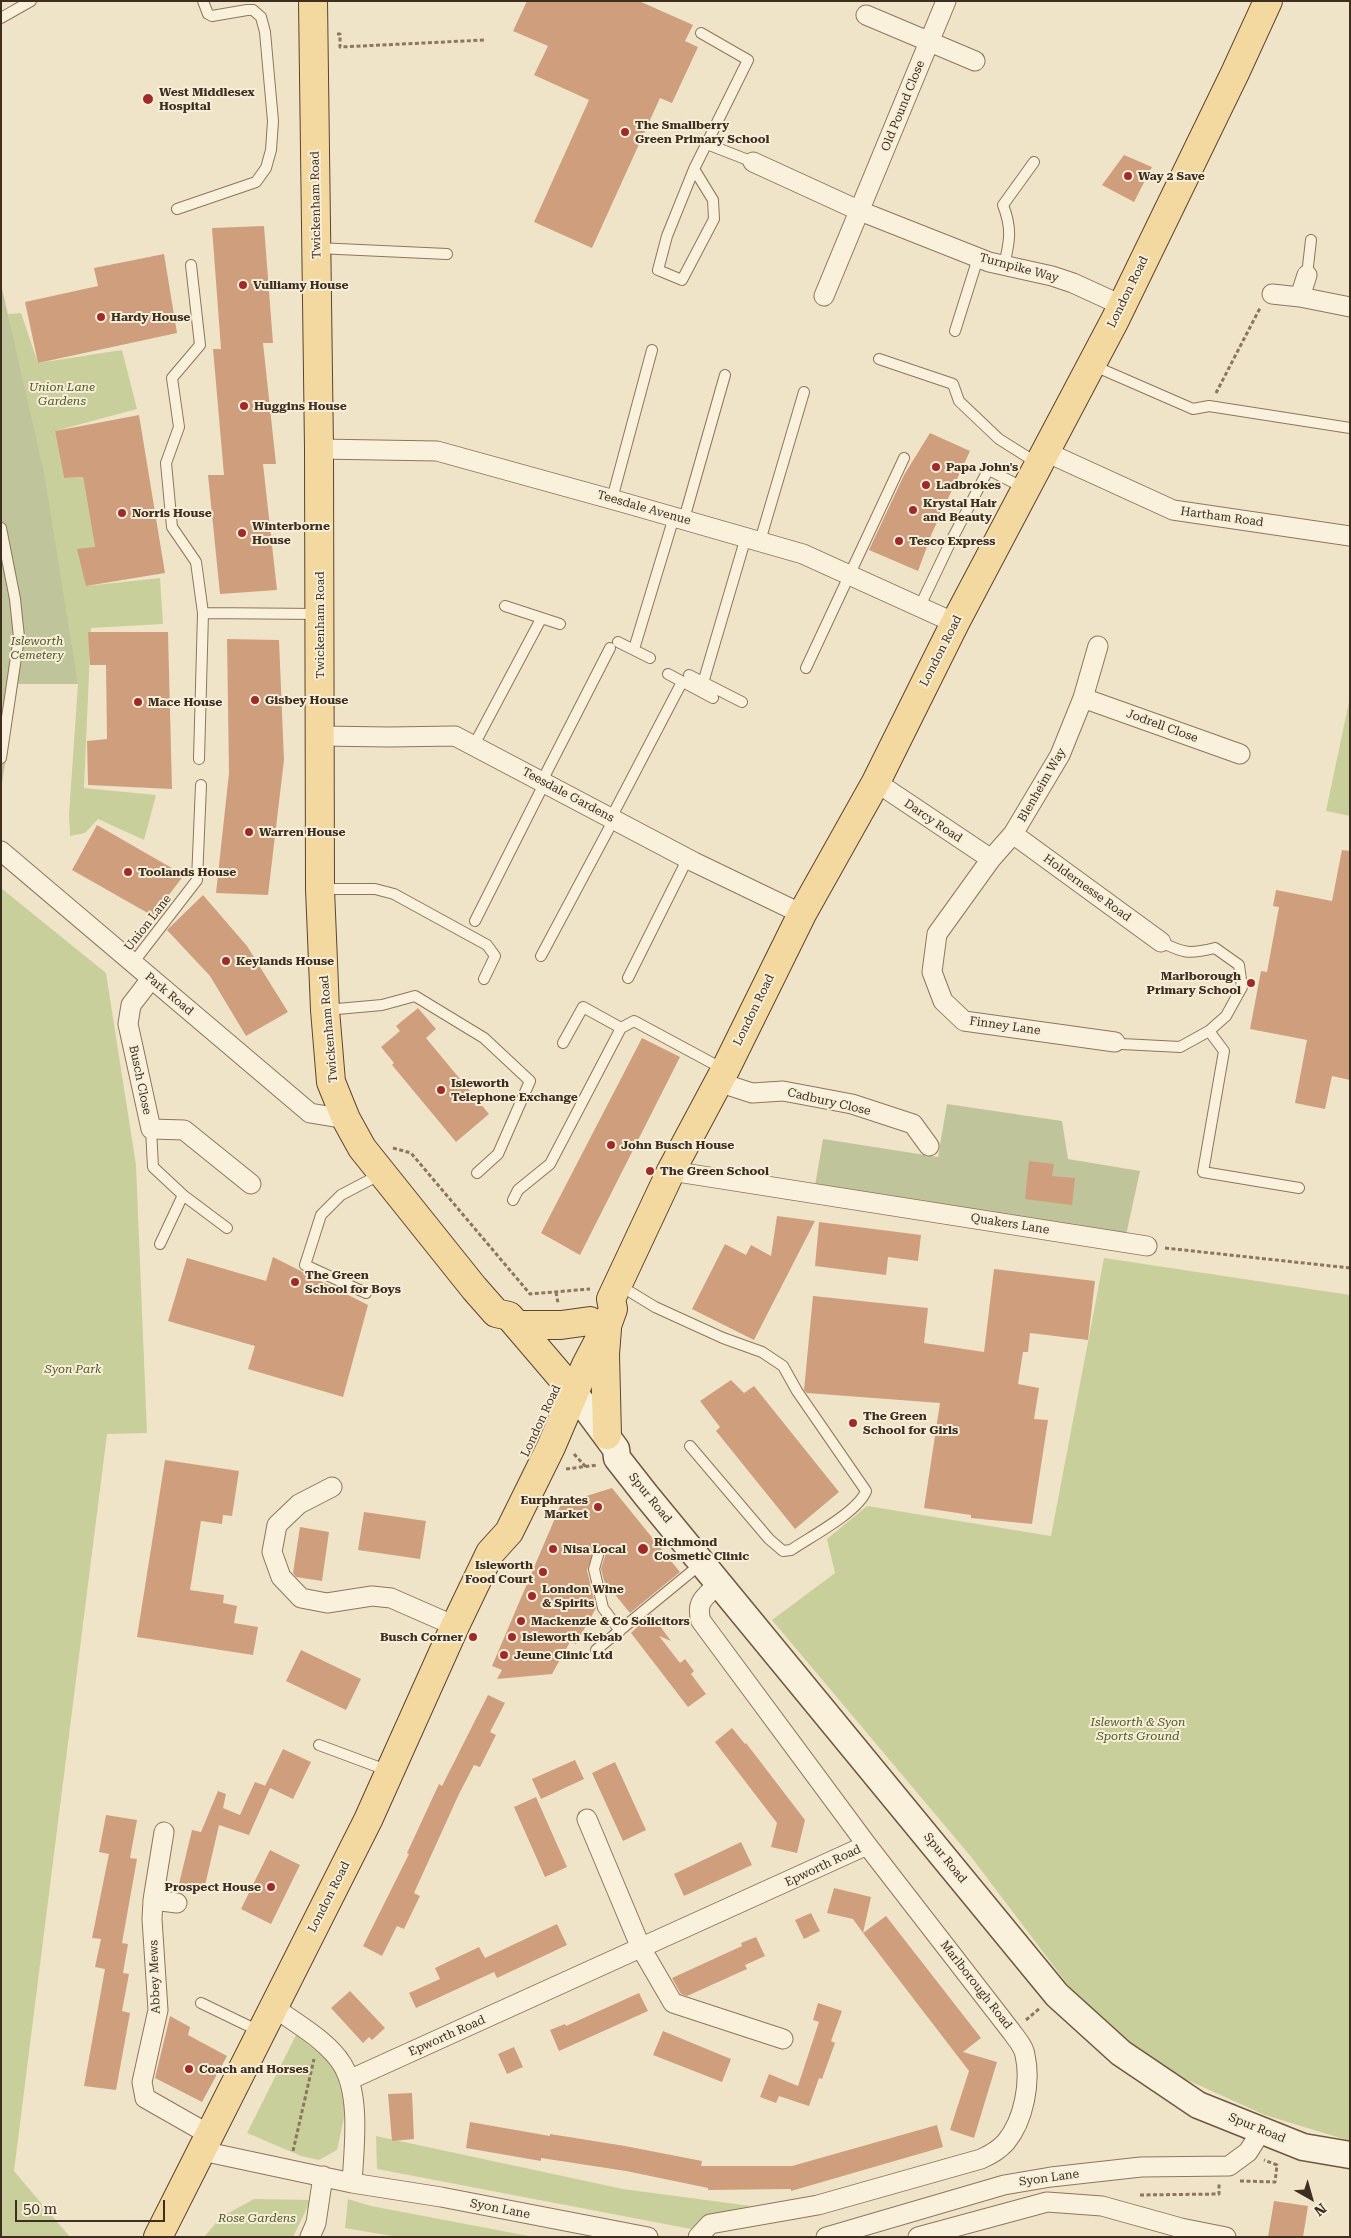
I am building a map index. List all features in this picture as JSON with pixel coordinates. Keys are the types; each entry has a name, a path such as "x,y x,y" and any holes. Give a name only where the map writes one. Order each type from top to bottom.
{"main road":[{"name":"Twickenham Road","path":"313,1 319,449 320,890 332,1082 346,1120 362,1148 506,1319 564,1393"},
{"name":"London Road","path":"158,2237 368,1820 454,1626 490,1553 509,1532 564,1393 605,1303 802,914 876,782 955,623 1090,364 1115,320 1232,80 1268,1"},
{"path":"506,1319 545,1326 605,1303 605,1354 612,1446"},
{"name":"Spur Road","path":"564,1393 612,1446 703,1563 1057,1995 1120,2053 1198,2105 1303,2147 1350,2155"}],"street":[{"name":"Old Pound Close","path":"860,211 946,1"},
{"path":"866,15 976,61"},
{"name":"Turnpike Way","path":"753,162 860,211 978,258 1073,283 1121,305"},
{"path":"824,296 860,211"},
{"path":"1300,297 1307,275"},
{"path":"1272,294 1300,297 1350,307"},
{"name":"Teesdale Avenue","path":"319,449 437,451 803,554 849,573 955,623"},
{"name":"Hartham Road","path":"1042,458 1173,510 1350,536"},
{"name":"Blenheim Way","path":"991,859 1013,834 1060,756 1083,698 1098,646"},
{"name":"Jodrell Close","path":"1083,698 1240,754"},
{"name":"Teesdale Gardens","path":"320,736 389,738 455,736 688,858 802,914"},
{"name":"Darcy Road","path":"876,782 991,859"},
{"name":"Holdernesse Road","path":"1013,834 1161,942"},
{"name":"Park Road","path":"1,851 310,1112 346,1120"},
{"name":"Finney Lane","path":"991,859 937,934 932,972 943,1001 964,1021 1115,1042"},
{"name":"Busch Close","path":"151,979 131,1005 128,1024 151,1129 184,1130 251,1184"},
{"name":"Cadbury Close","path":"721,1076 752,1093 783,1091 852,1104 913,1124 929,1146"},
{"name":"Quakers Lane","path":"671,1171 1147,1246"},
{"path":"332,1487 300,1504 277,1525 272,1552 281,1577 301,1598 327,1603 372,1596 391,1598 454,1626"},
{"name":"Marlborough Road","path":"698,2237 710,2224 818,2205 980,2159 995,2152 1007,2141 1022,2113 1026,2084 1025,2054 1012,2032 868,1845 701,1621 698,1610 702,1600 720,1582"},
{"path":"588,1819 642,1948 673,2003 783,2039"},
{"name":"Abbey Mews","path":"164,1832 153,1900 152,1919 158,2010 142,2082 145,2098 206,2143"},
{"name":"Epworth Road","path":"349,2080 868,1845"},
{"path":"153,1900 178,1903"},
{"path":"274,2007 319,2041 342,2064 349,2080 355,2129 352,2183"},
{"name":"Syon Lane","path":"826,2237 1004,2185 1041,2178 1142,2167 1229,2166 1248,2152 1262,2130"},
{"name":"Syon Lane","path":"206,2143 289,2168 352,2183 441,2197 648,2237"},
{"path":"310,2237 316,2222 323,2176"},
{"path":"918,2237 1047,2202 1102,2206 1181,2228 1226,2237"}],"lane":[{"path":"1,18 31,1"},
{"path":"177,209 256,182 266,168 270,150 272,113 262,17 253,10 212,16 208,14 203,1"},
{"path":"694,169 713,200 714,219 682,280 658,270 667,236 694,169 748,60 701,33"},
{"path":"707,144 753,162"},
{"path":"1004,265 1010,239 1008,218 1004,205 1034,162"},
{"path":"1307,275 1311,240"},
{"path":"316,248 447,254"},
{"path":"955,331 978,258"},
{"path":"191,265 200,345 172,378 178,427 166,463 172,527 196,562 203,613 199,759"},
{"path":"612,499 652,350"},
{"path":"878,360 953,384 959,401 992,432 1042,458"},
{"path":"1090,364 1193,409 1209,406 1350,428"},
{"path":"634,649 725,375"},
{"path":"703,683 804,392"},
{"path":"806,668 904,458"},
{"path":"920,606 987,472 991,471 1026,489"},
{"path":"1,528 15,599 19,637 1,758"},
{"path":"505,606 560,624"},
{"path":"203,613 320,614"},
{"path":"474,746 541,619"},
{"path":"475,921 614,645 634,649 650,658"},
{"path":"668,674 703,683 742,702"},
{"path":"686,678 713,698"},
{"path":"541,956 686,678"},
{"name":"Union Lane","path":"133,963 197,880 201,785"},
{"path":"628,978 688,858"},
{"path":"320,890 375,889 394,894 458,928 486,945 495,956 484,978"},
{"path":"1115,1042 1180,1047 1209,1031 1226,1016 1242,987 1239,965 1215,948 1192,953 1177,950 1161,942"},
{"path":"326,1010 382,1005 415,996 484,1038 530,1081 498,1154 477,1173"},
{"path":"563,1043 583,1006 621,1028"},
{"path":"513,1200 518,1190 550,1164 621,1028 634,1021 721,1076"},
{"path":"1209,1031 1224,1051 1203,1172 1299,1188"},
{"path":"151,1129 153,1167 183,1195 227,1228"},
{"path":"366,1293 305,1266 321,1215 341,1195 382,1174"},
{"path":"160,1244 183,1195"},
{"path":"605,1303 655,1307 723,1338 762,1352 783,1366 797,1391 866,1490 863,1499 845,1514 790,1550 783,1551 769,1539 690,1446"},
{"path":"598,1555 594,1569 603,1608 620,1631"},
{"path":"596,1650 703,1563"},
{"path":"319,1745 390,1772"},
{"path":"201,2003 262,2033"}],"path":[{"path":"332,34 340,34 340,47 485,40"},
{"path":"1209,406 1266,295 1272,294"},
{"path":"362,1148 386,1146 410,1153 530,1294 605,1303"},
{"path":"1147,1246 1350,1268"},
{"path":"580,1460 586,1467"},
{"path":"1012,2032 1057,1995"},
{"path":"289,2168 319,2041"}],"green space":[{"name":"Isleworth Cemetery","path":"1,284 44,473 78,684 18,684 1,789"},
{"name":"Union Lane Gardens","path":"21,313 38,363 122,350 137,409 55,431 64,478 83,477 95,547 86,586 160,578 163,624 91,628 84,788 156,795 144,840 98,819 85,833 70,836 69,814 78,684 8,314"},
{"path":"1350,697 1350,816 1326,811"},
{"name":"Syon Park","path":"1,888 106,973 136,1165 147,1433 107,1434 14,2171 70,2237 1,2237"},
{"path":"947,1104 1062,1121 1068,1159 1140,1171 1126,1235 815,1186 823,1139 938,1157"},
{"name":"Isleworth & Syon Sports Ground","path":"1104,1258 1350,1295 1350,2141 1265,2115 1187,2080 1142,2055 1074,1993 972,1858 772,1620 835,1573 827,1539 867,1506 1051,1536"},
{"path":"296,2035 325,2058 336,2073 346,2108 337,2150 319,2160 301,2156 247,2133"},
{"path":"376,2136 623,2189 751,2206 706,2216 691,2229 377,2169"},
{"name":"Rose Gardens","path":"254,2199 311,2200 293,2237 204,2237 221,2217"},
{"path":"348,2199 371,2206 534,2237 398,2237 345,2228"}],"building":[{"path":"527,1 639,1 693,25 685,41 698,47 672,103 660,98 592,248 534,222 589,100 534,75 548,46 513,31"},
{"name":"Way 2 Save","path":"1124,155 1152,167 1134,202 1102,185"},
{"path":"264,226 273,343 263,343 276,464 263,464 277,590 220,594 208,475 224,475 213,349 221,349 212,228"},
{"name":"Hardy House","path":"164,254 177,333 38,363 25,302 98,286 94,268"},
{"name":"Norris House","path":"139,415 165,573 86,586 77,549 95,547 83,477 64,478 55,431"},
{"path":"930,433 970,451 932,533 918,571 869,550 904,475"},
{"name":"Mace House","path":"88,632 168,632 172,789 88,785 87,741 107,739 106,665 90,665"},
{"path":"227,639 279,640 284,760 268,895 216,893 229,773"},
{"name":"Toolands House","path":"97,825 184,875 153,916 72,870"},
{"path":"1342,850 1350,851 1350,1080 1332,1076 1325,1109 1295,1103 1307,1040 1250,1029 1261,971 1267,972 1279,907 1273,906 1276,890 1332,901"},
{"name":"Keylands House","path":"203,895 247,946 288,1012 246,1036 210,976 167,930"},
{"name":"Isleworth Telephone Exchange","path":"418,1008 436,1029 426,1038 489,1114 456,1142 392,1065 394,1063 381,1047 400,1031 396,1026"},
{"name":"John Busch House","path":"642,1038 680,1057 580,1255 541,1233"},
{"path":"1029,1161 1054,1164 1052,1176 1075,1178 1072,1205 1025,1199"},
{"path":"777,1216 815,1221 754,1340 692,1309 725,1244 746,1255 751,1245 771,1256"},
{"path":"819,1222 921,1235 918,1261 888,1257 886,1275 815,1266"},
{"path":"273,1257 368,1305 343,1397 248,1369 255,1346 168,1321 187,1258 266,1281"},
{"path":"994,1269 1095,1281 1088,1340 1030,1333 1028,1352 1023,1352 1018,1384 1039,1388 1034,1419 1048,1420 1032,1524 971,1518 971,1515 924,1508 940,1403 807,1393 804,1390 813,1296 928,1308 924,1343 984,1352"},
{"path":"731,1380 744,1393 754,1386 839,1492 795,1529 716,1431 720,1427 700,1401"},
{"path":"165,1460 239,1471 232,1516 223,1515 222,1524 201,1521 190,1590 224,1595 223,1603 237,1606 234,1623 258,1627 253,1655 137,1637"},
{"path":"612,1488 680,1572 630,1613 604,1581 601,1569 605,1556 603,1551 599,1548 594,1550 587,1570 596,1608 576,1644 570,1642 552,1674 497,1679 502,1670 492,1666 561,1504"},
{"path":"364,1512 426,1521 420,1559 358,1550"},
{"path":"300,1527 329,1532 322,1581 296,1577 293,1573"},
{"path":"651,1614 671,1641 659,1636 680,1663 685,1659 694,1671 691,1674 706,1694 688,1707 631,1633"},
{"path":"301,1650 361,1679 346,1710 286,1681"},
{"path":"488,1695 505,1703 490,1732 496,1735 480,1767 474,1765 459,1794 414,1893 420,1896 404,1929 397,1926 382,1956 363,1946 409,1854 407,1853 439,1784 442,1786"},
{"path":"732,1728 746,1743 805,1820 797,1853 771,1847 777,1823 715,1742"},
{"path":"283,1749 311,1762 293,1799 270,1788 249,1835 219,1825 204,1890 179,1884 192,1830 201,1832 218,1791 226,1794 223,1808 240,1815 255,1782 265,1786"},
{"path":"575,1760 584,1779 541,1799 532,1779"},
{"path":"615,1762 646,1830 623,1841 592,1773"},
{"path":"536,1797 567,1867 545,1877 514,1807"},
{"path":"106,1815 137,1820 130,1858 137,1859 122,1943 128,1944 123,1973 129,1974 122,2011 130,2013 116,2090 84,2086 105,1969 95,1967 101,1939 92,1938 109,1854 99,1852"},
{"path":"741,1842 752,1865 684,1896 674,1874"},
{"name":"Prospect House","path":"270,1850 300,1865 271,1924 241,1909"},
{"path":"834,1888 871,1897 863,1933 853,1919 827,1913"},
{"path":"811,1913 820,1931 804,1939 795,1920"},
{"path":"886,1916 981,2038 963,2052 997,2062 974,2138 950,2130 969,2071 863,1933"},
{"path":"557,1924 567,1945 497,1978 494,1972 416,2008 409,1993 440,1979 435,1968 479,1947 485,1958"},
{"path":"756,1937 765,1956 745,1965 747,1969 687,1996 681,1994 672,1978 742,1946 741,1943"},
{"path":"350,1991 385,2028 372,2040 369,2037 363,2043 331,2008"},
{"path":"639,1993 648,2011 559,2051 550,2030 565,2024 566,2026"},
{"path":"818,2003 842,2011 831,2041 835,2043 822,2079 819,2078 809,2106 779,2096 776,2103 760,2097 769,2074 798,2086 819,2022 813,2020"},
{"name":"Coach and Horses","path":"170,2016 190,2027 188,2035 227,2056 202,2102 155,2078"},
{"path":"663,2031 731,2059 722,2082 653,2055"},
{"path":"514,2047 523,2067 507,2074 498,2054"},
{"path":"412,2093 414,2139 392,2141 388,2094"},
{"path":"470,2122 550,2136 550,2134 625,2146 702,2161 701,2166 792,2166 937,2125 943,2147 791,2191 791,2189 708,2190 708,2188 626,2171 541,2158 541,2161 466,2148"},
{"path":"1274,2201 1308,2206 1303,2237 1268,2237"}],"place":[{"name":"West Middlesex Hospital","path":"148,99"},
{"name":"The Smallberry Green Primary School","path":"625,132"},
{"name":"Way 2 Save","path":"1128,176"},
{"name":"Vulliamy House","path":"243,285"},
{"name":"Hardy House","path":"101,317"},
{"name":"Huggins House","path":"244,406"},
{"name":"Papa John's","path":"936,467"},
{"name":"Ladbrokes","path":"926,485"},
{"name":"Krystal Hair and Beauty","path":"913,510"},
{"name":"Norris House","path":"122,513"},
{"name":"Winterborne House","path":"242,533"},
{"name":"Tesco Express","path":"899,541"},
{"name":"Gisbey House","path":"255,700"},
{"name":"Mace House","path":"138,702"},
{"name":"Warren House","path":"249,832"},
{"name":"Toolands House","path":"128,872"},
{"name":"Keylands House","path":"226,961"},
{"name":"Marlborough Primary School","path":"1251,983"},
{"name":"Isleworth Telephone Exchange","path":"441,1090"},
{"name":"John Busch House","path":"611,1145"},
{"name":"The Green School","path":"650,1171"},
{"name":"The Green School for Boys","path":"295,1282"},
{"name":"The Green School for Girls","path":"853,1423"},
{"name":"Eurphrates Market","path":"598,1507"},
{"name":"Nisa Local","path":"553,1549"},
{"name":"Richmond Cosmetic Clinic","path":"643,1549"},
{"name":"Isleworth Food Court","path":"543,1572"},
{"name":"London Wine & Spirits","path":"532,1596"},
{"name":"Mackenzie & Co Solicitors","path":"521,1621"},
{"name":"Busch Corner","path":"473,1637"},
{"name":"Isleworth Kebab","path":"512,1637"},
{"name":"Jeune Clinic Ltd","path":"504,1655"},
{"name":"Prospect House","path":"271,1887"},
{"name":"Coach and Horses","path":"189,2069"}]}
